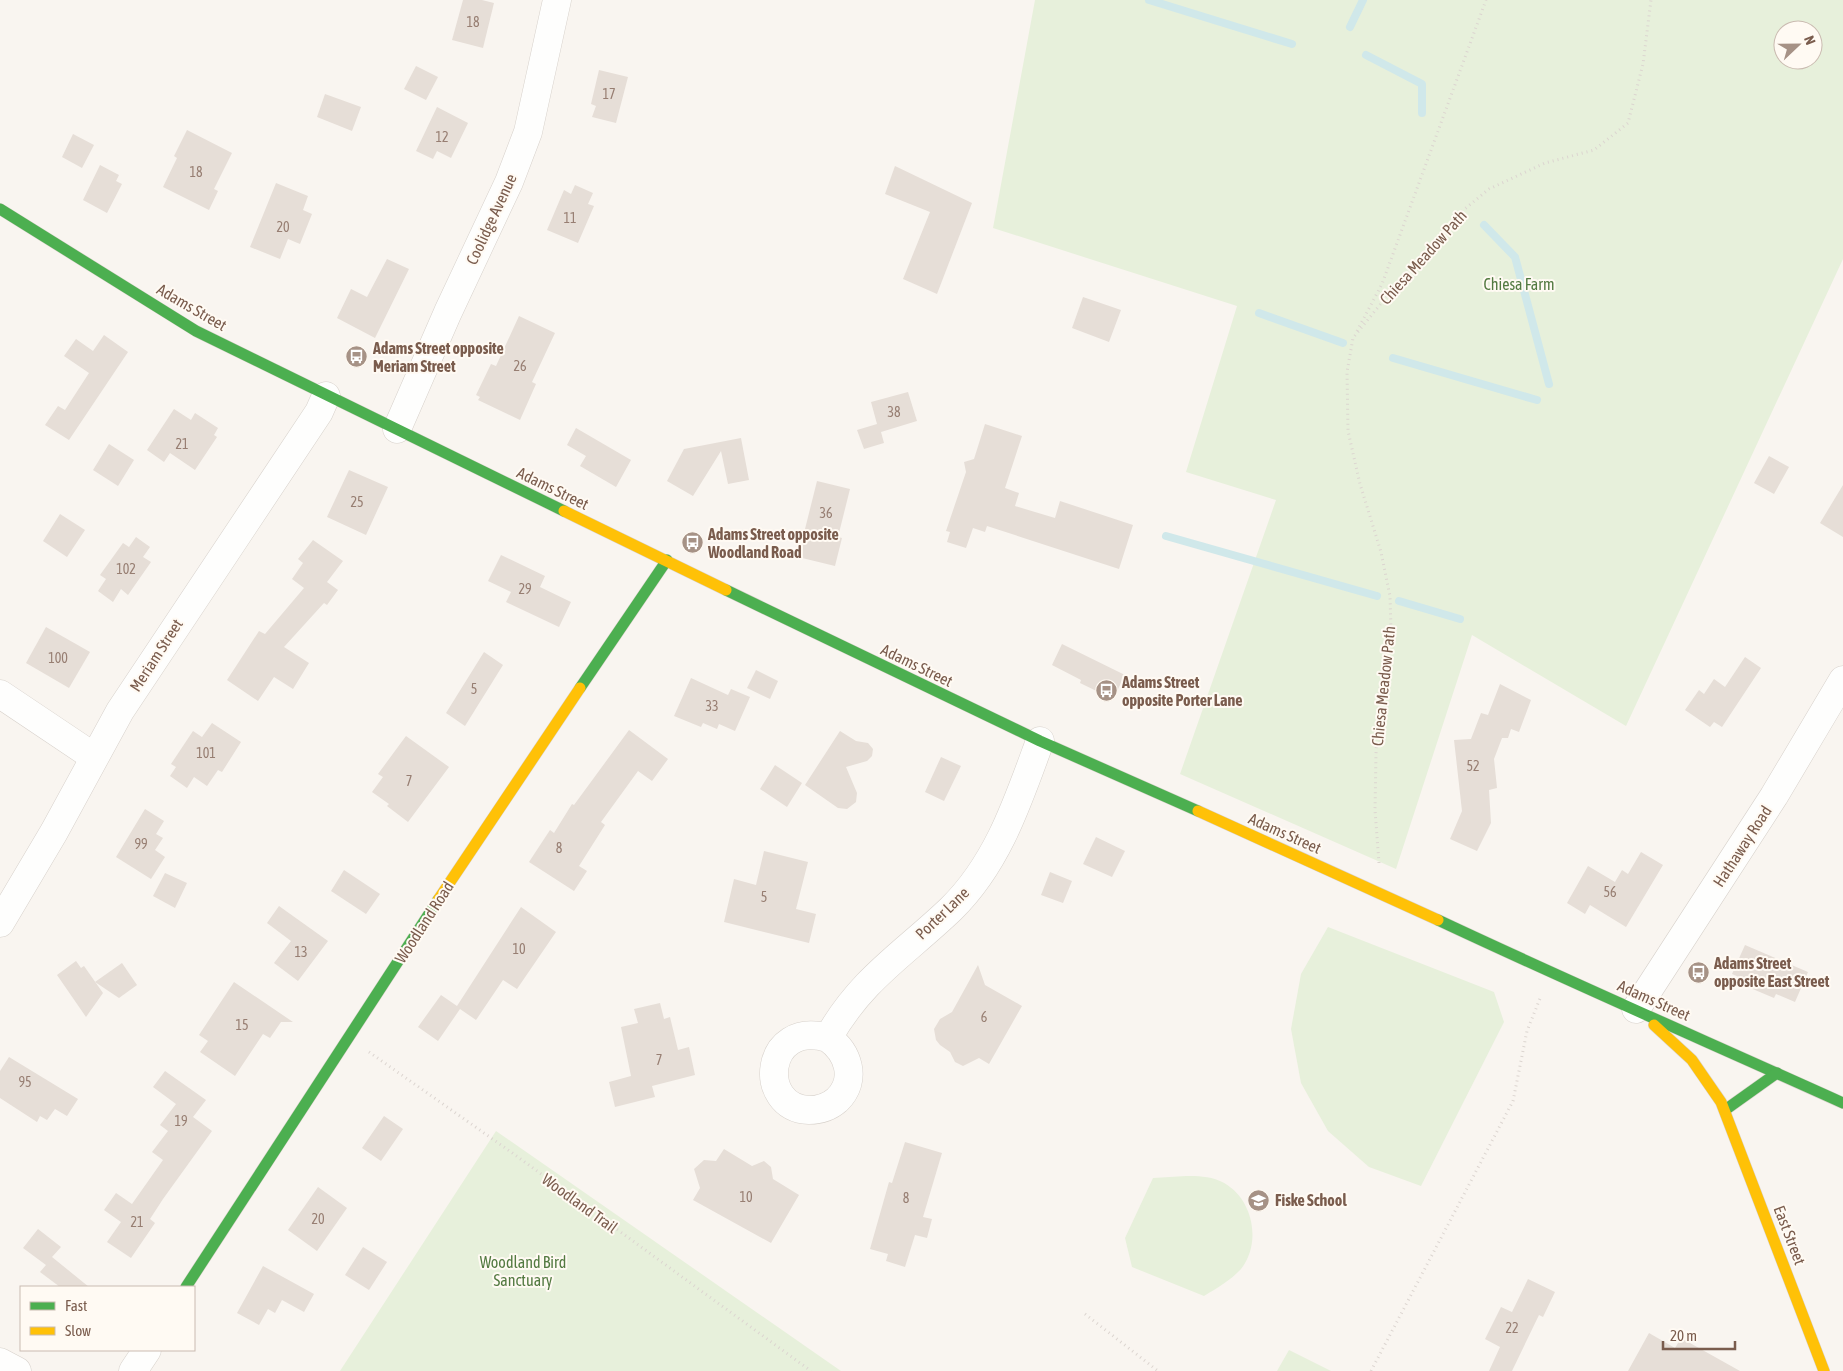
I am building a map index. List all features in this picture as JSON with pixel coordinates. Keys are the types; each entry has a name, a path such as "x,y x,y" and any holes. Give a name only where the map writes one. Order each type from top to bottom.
{"main road":[{"name":"Adams Street","path":"0,209 196,331 859,655 1040,741 1370,888 1550,973 1636,1009 1843,1103"},
{"name":"Woodland Road","path":"187,1286 538,749 667,560"},
{"name":"East Street","path":"1636,1009 1692,1060 1721,1102 1824,1371"},
{"path":"1724,1110 1776,1073"}],"street":[{"name":"Coolidge Avenue","path":"397,429 512,174 528,132 557,0"},
{"name":"Meriam Street","path":"0,923 120,711 319,412 326,396"},
{"name":"Hathaway Road","path":"1636,1009 1774,796 1843,680"},
{"path":"0,694 94,758"},
{"name":"Porter Lane","path":"828,1038 854,997 885,966 952,908 967,892 1009,826 1040,741"},
{"path":"133,1371 146,1351"},
{"path":"0,1362 17,1371"}],"path":[{"name":"Chiesa Meadow Path","path":"1370,888 1379,870 1375,810 1376,754 1379,694 1391,630 1390,596 1381,552 1360,484 1348,431 1347,372 1353,338 1382,284 1486,0"},
{"name":"Chiesa Meadow Path","path":"1353,338 1409,270 1436,246 1455,217 1489,189 1545,162 1594,150 1628,123 1643,64 1651,0"},
{"path":"1371,1371 1513,1101 1527,1031 1543,989"},
{"name":"Woodland Trail","path":"348,1037 511,1152 811,1371"},
{"path":"1085,1314 1158,1371"}],"green space":[{"name":"Chiesa Farm","path":"1035,0 1843,0 1843,259 1626,726 1472,635 1396,869 1180,774 1276,500 1186,472 1237,306 993,228"},
{"path":"1328,927 1494,992 1504,1022 1421,1186 1369,1167 1328,1131 1301,1083 1291,1029 1301,974"},
{"name":"Woodland Bird Sanctuary","path":"496,1131 841,1371 340,1371"},
{"path":"1186,1176 1211,1178 1231,1188 1247,1208 1251,1220 1252,1245 1248,1258 1241,1269 1204,1296 1132,1267 1125,1238 1153,1178"},
{"path":"1289,1350 1331,1371 1277,1371"}],"building":[{"path":"463,0 482,0 494,3 483,48 452,40"},
{"path":"416,66 438,77 426,100 404,89"},
{"path":"599,70 628,77 616,123 592,117 596,106 591,104"},
{"path":"325,94 361,107 352,131 317,117"},
{"path":"437,107 468,123 451,158 437,151 433,159 416,151"},
{"path":"187,130 232,153 214,189 218,191 209,210 163,187 177,158 174,156"},
{"path":"73,134 94,145 82,168 62,157"},
{"path":"100,165 119,175 116,181 122,184 107,213 83,200"},
{"path":"895,166 972,203 937,294 903,279 930,212 885,194"},
{"path":"276,183 308,196 303,210 312,214 300,244 288,239 280,259 250,247"},
{"path":"575,185 593,193 588,204 594,206 578,243 547,230 564,190 571,194"},
{"path":"387,259 409,269 375,338 337,318 351,289 367,297"},
{"path":"1083,297 1121,310 1109,342 1072,328"},
{"path":"519,316 555,333 532,382 536,384 520,420 478,400 480,397 476,395 491,364 496,366"},
{"path":"104,335 128,352 69,440 45,425 58,406 65,410 89,373 64,356 76,339 93,351"},
{"path":"908,392 917,421 881,432 884,443 864,449 857,430 877,424 871,402"},
{"path":"174,409 191,420 195,413 218,428 214,435 217,437 195,470 170,453 164,462 147,450"},
{"path":"985,424 1022,436 1005,488 1019,493 1015,506 1055,518 1060,501 1133,525 1119,569 987,526 985,532 973,528 966,548 947,542 950,532 946,531 966,472 964,462 974,459"},
{"path":"576,428 631,460 616,487 580,466 586,456 567,445"},
{"path":"741,438 749,480 728,484 721,451 693,496 667,481 684,449"},
{"path":"109,444 134,460 118,486 93,470"},
{"path":"1769,456 1789,467 1774,494 1754,483"},
{"path":"349,470 388,487 366,535 327,517"},
{"path":"817,481 850,489 838,537 842,538 835,566 798,557"},
{"path":"1843,485 1843,537 1820,523"},
{"path":"60,514 85,530 67,557 43,541"},
{"path":"136,537 150,547 143,557 151,562 128,595 121,589 113,602 98,591 106,579 100,575 123,543 129,547"},
{"path":"313,540 343,561 327,582 338,590 327,605 324,603 284,647 309,663 293,689 274,677 258,701 227,680 259,631 265,634 304,588 292,579 303,563 298,559"},
{"path":"501,555 545,576 540,587 571,602 559,627 506,602 511,592 488,581"},
{"path":"46,627 90,652 69,688 26,663"},
{"path":"1062,644 1125,675 1113,699 1080,683 1081,680 1052,665"},
{"path":"484,652 503,665 465,726 446,713"},
{"path":"1745,657 1761,668 1722,727 1714,722 1710,727 1685,710 1699,690 1704,694 1714,679 1725,687"},
{"path":"756,670 778,681 770,699 747,688"},
{"path":"691,678 728,695 731,689 750,697 735,731 719,724 717,729 703,723 701,727 674,716"},
{"path":"1500,684 1531,700 1519,732 1511,729 1508,738 1502,738 1494,759 1497,788 1489,790 1491,823 1477,851 1450,839 1462,811 1454,740 1471,739 1481,713 1488,715"},
{"path":"212,723 241,742 222,772 218,770 207,786 194,777 187,788 170,776 176,767 171,764 193,731 202,737"},
{"path":"629,730 668,759 652,781 638,771 601,822 605,825 579,866 587,871 574,891 529,862 550,830 554,833 572,804 574,805"},
{"path":"840,731 856,741 868,743 873,749 872,756 867,761 846,767 857,793 856,802 847,809 838,808 805,785"},
{"path":"406,736 449,767 408,822 387,806 389,804 372,792 383,777 378,774"},
{"path":"941,757 961,766 944,801 925,792"},
{"path":"775,765 802,783 787,807 760,789"},
{"path":"145,809 164,821 156,834 163,838 155,850 165,857 151,879 116,857"},
{"path":"1096,837 1125,851 1112,877 1083,864"},
{"path":"764,851 808,862 796,909 816,914 809,943 724,922 734,879 756,885"},
{"path":"1641,852 1663,865 1626,927 1590,905 1585,914 1567,903 1588,866 1615,882 1622,870 1628,874"},
{"path":"344,870 380,894 366,914 331,891"},
{"path":"1050,872 1072,881 1063,903 1041,895"},
{"path":"165,873 187,883 175,908 153,896"},
{"path":"279,906 328,941 298,981 274,963 291,941 267,923"},
{"path":"521,907 556,932 517,989 503,980 476,1020 460,1009 438,1041 418,1027 441,995 457,1006"},
{"path":"1745,945 1808,972 1795,1002 1776,994 1774,998 1736,982 1739,977 1732,974"},
{"path":"76,961 81,968 84,966 103,993 86,1017 57,975"},
{"path":"122,963 137,985 119,998 95,982"},
{"path":"978,965 985,985 1022,1006 989,1064 979,1058 963,1066 955,1062 950,1052 936,1040 934,1029 940,1019 952,1012"},
{"path":"234,982 293,1022 281,1022 270,1038 263,1034 235,1076 200,1052 208,1041 199,1035"},
{"path":"660,1003 664,1019 670,1017 678,1050 689,1047 695,1075 652,1086 655,1097 615,1107 609,1082 631,1076 621,1027 638,1023 634,1009"},
{"path":"9,1057 78,1099 67,1116 55,1109 47,1120 40,1116 37,1122 0,1098 0,1071"},
{"path":"165,1071 206,1100 193,1117 212,1131 150,1219 155,1223 131,1258 107,1242 121,1222 104,1210 116,1193 132,1204 163,1160 152,1152 168,1131 160,1125 176,1104 153,1087"},
{"path":"384,1116 403,1129 381,1161 362,1148"},
{"path":"905,1142 942,1153 923,1217 932,1219 927,1238 915,1235 905,1267 886,1261 888,1254 870,1249 889,1182 892,1183"},
{"path":"724,1149 752,1166 764,1161 771,1167 773,1179 799,1195 771,1243 693,1200 700,1188 694,1169 704,1160 716,1161"},
{"path":"318,1187 347,1208 317,1251 288,1230"},
{"path":"38,1229 61,1247 52,1257 88,1286 59,1286 40,1272 46,1265 23,1248"},
{"path":"363,1247 387,1262 369,1290 345,1275"},
{"path":"263,1266 314,1294 304,1312 282,1300 275,1313 268,1309 259,1325 237,1313"},
{"path":"1528,1279 1555,1292 1543,1317 1539,1315 1512,1371 1489,1371 1500,1347 1485,1339 1501,1307 1512,1312"},
{"path":"1649,1333 1675,1348 1681,1338 1740,1371 1628,1371"}],"waterway":[{"path":"1149,0 1292,44"},
{"path":"1350,27 1363,0"},
{"path":"1366,55 1422,84 1422,113"},
{"path":"1484,225 1515,257 1549,384"},
{"path":"1259,313 1343,343"},
{"path":"1393,358 1537,400"},
{"path":"1166,536 1377,596"},
{"path":"1399,601 1460,619"}],"traffic: fast":[{"path":"0,209 196,331 564,511"},
{"path":"580,688 667,560"},
{"path":"726,590 1040,741 1198,811"},
{"path":"187,1286 438,900"},
{"path":"1438,920 1589,990 1843,1103"},
{"path":"1725,1110 1777,1073"}],"traffic: slow":[{"path":"564,511 726,590"},
{"path":"438,900 580,688"},
{"path":"1198,811 1438,920"},
{"path":"1654,1025 1692,1060 1721,1102 1824,1371"}],"place":[{"name":"Adams Street opposite Meriam Street","path":"357,357"},
{"name":"Adams Street opposite Woodland Road","path":"692,543"},
{"name":"Adams Street opposite Porter Lane","path":"1106,691"},
{"name":"Adams Street opposite East Street","path":"1698,972"},
{"name":"Fiske School","path":"1259,1200"}]}
